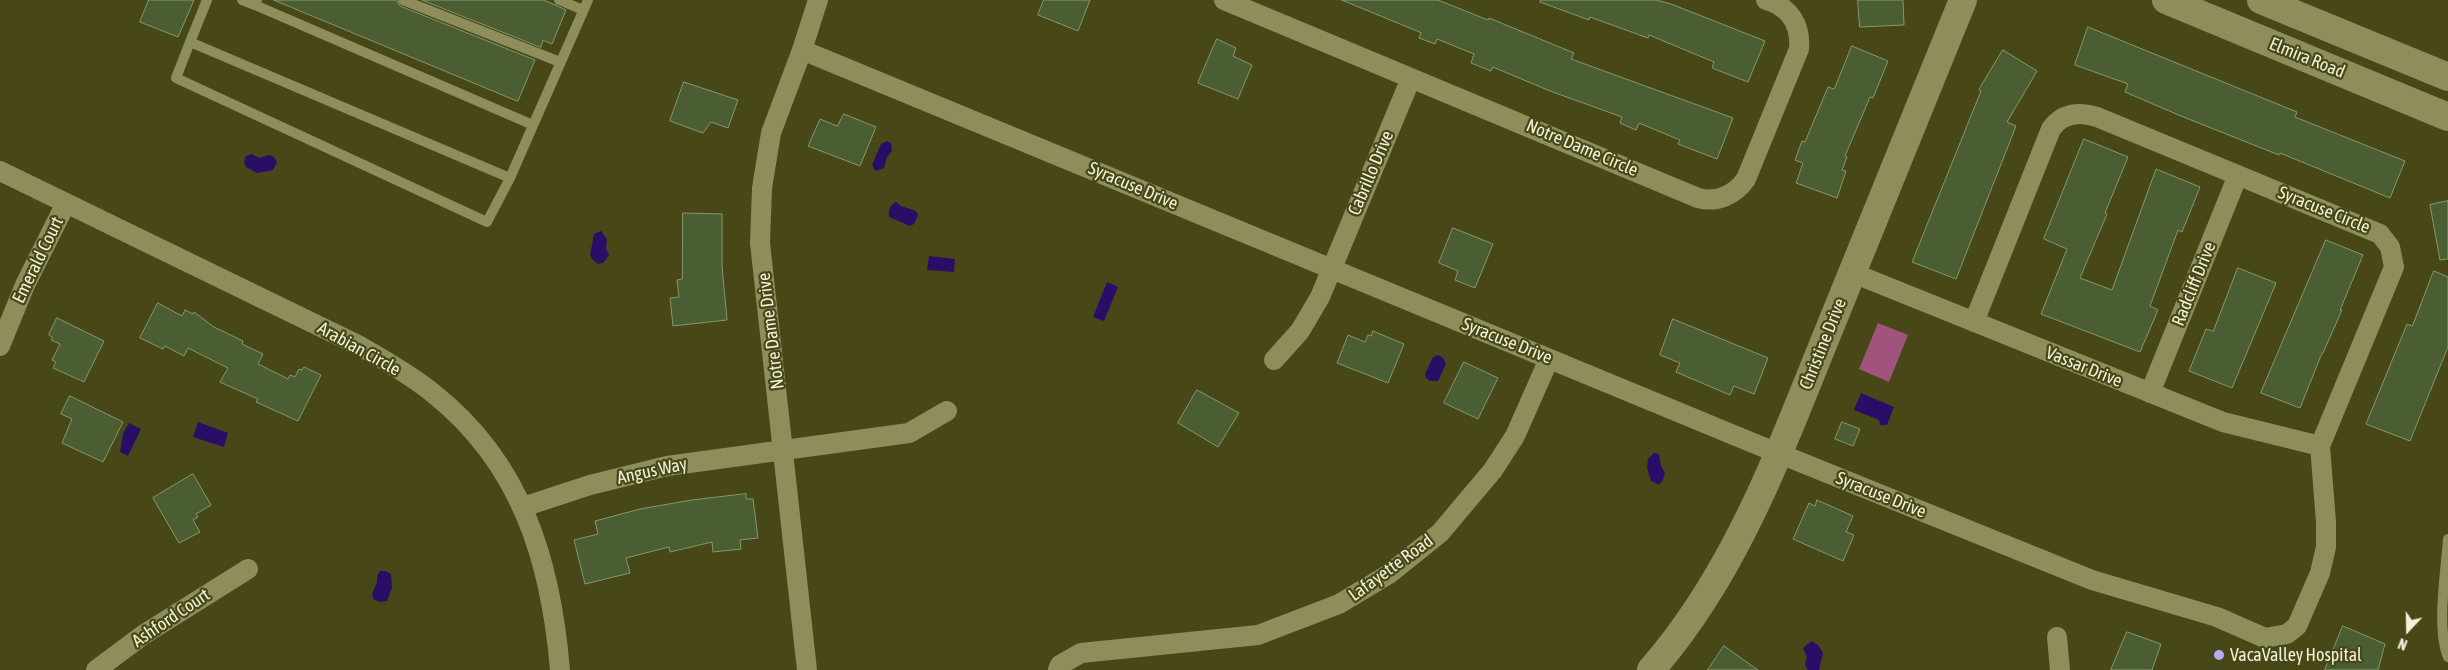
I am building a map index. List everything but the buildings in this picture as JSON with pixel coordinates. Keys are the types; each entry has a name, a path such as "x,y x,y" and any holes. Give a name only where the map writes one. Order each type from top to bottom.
{"street":[{"name":"Notre Dame Drive","path":"807,670 760,243 764,162 771,133 802,50 818,0"},
{"name":"Notre Dame Circle","path":"1224,0 1698,198 1709,200 1722,198 1738,188 1746,179 1799,49 1798,29 1790,14 1784,8 1766,0"},
{"name":"Christine Drive","path":"1651,670 1674,642 1715,583 1745,529 1853,273 1963,0"},
{"name":"Elmira Road","path":"2166,0 2448,117"},
{"name":"Elmira Road","path":"2262,0 2448,77"},
{"name":"Syracuse Drive","path":"802,50 1778,454 2092,580 2217,617"},
{"name":"Cabrillo Drive","path":"1274,360 1300,331 1320,296 1411,78"},
{"name":"Syracuse Circle","path":"1974,322 2049,134 2054,125 2072,114 2089,114 2376,231 2386,240 2392,254 2392,274 2320,446 2326,547 2320,573 2298,626 2287,634 2265,638 2217,617"},
{"name":"Arabian Circle","path":"0,171 360,346 435,394 486,447 523,507 538,545 549,588 560,670"},
{"name":"Radcliff Drive","path":"2150,393 2238,175"},
{"name":"Emerald Court","path":"0,346 25,285 66,203"},
{"name":"Vassar Drive","path":"1853,273 2223,422 2320,446"},
{"name":"Lafayette Road","path":"1058,670 1060,665 1081,653 1258,635 1340,604 1389,574 1440,533 1493,470 1515,436 1549,359"},
{"name":"Angus Way","path":"523,507 590,485 667,466 909,432 948,411"},
{"name":"Ashford Court","path":"96,670 143,635 248,569"},
{"path":"2057,637 2060,670"}],"lane":[{"path":"207,0 176,78 487,222 510,178 588,0"},
{"path":"242,0 256,2 533,125"},
{"path":"403,0 560,62"},
{"path":"559,0 583,10"},
{"path":"190,42 510,178"},
{"path":"2448,539 2443,604 2445,649 2448,657"}],"shaded area":[{"path":"887,141 891,143 892,151 887,157 884,168 876,171 872,165 881,144"},
{"path":"252,154 259,158 269,155 274,157 277,162 273,170 257,173 246,167 244,162 246,156"},
{"path":"896,202 901,206 916,211 918,215 914,224 910,226 889,217 890,208"},
{"path":"601,231 607,239 606,249 609,255 603,263 598,264 590,255 594,234"},
{"path":"929,256 955,259 954,272 927,270"},
{"path":"1107,282 1118,287 1104,321 1093,317"},
{"path":"1878,323 1908,335 1889,382 1859,369"},
{"path":"1438,355 1443,358 1446,364 1438,381 1430,381 1426,378 1425,374 1433,357"},
{"path":"1861,393 1894,407 1887,425 1880,425 1879,420 1854,410"},
{"path":"198,422 228,433 224,447 193,437"},
{"path":"129,423 141,429 128,456 120,452 123,434"},
{"path":"1654,453 1659,454 1661,466 1665,473 1659,485 1651,481 1647,468 1648,459"},
{"path":"380,571 386,571 391,574 392,588 387,601 380,602 374,600 372,594"},
{"path":"1812,641 1818,645 1823,653 1819,670 1808,670 1805,665 1807,657 1803,648"}],"place":[{"name":"VacaValley Hospital","path":"2219,655"}]}
